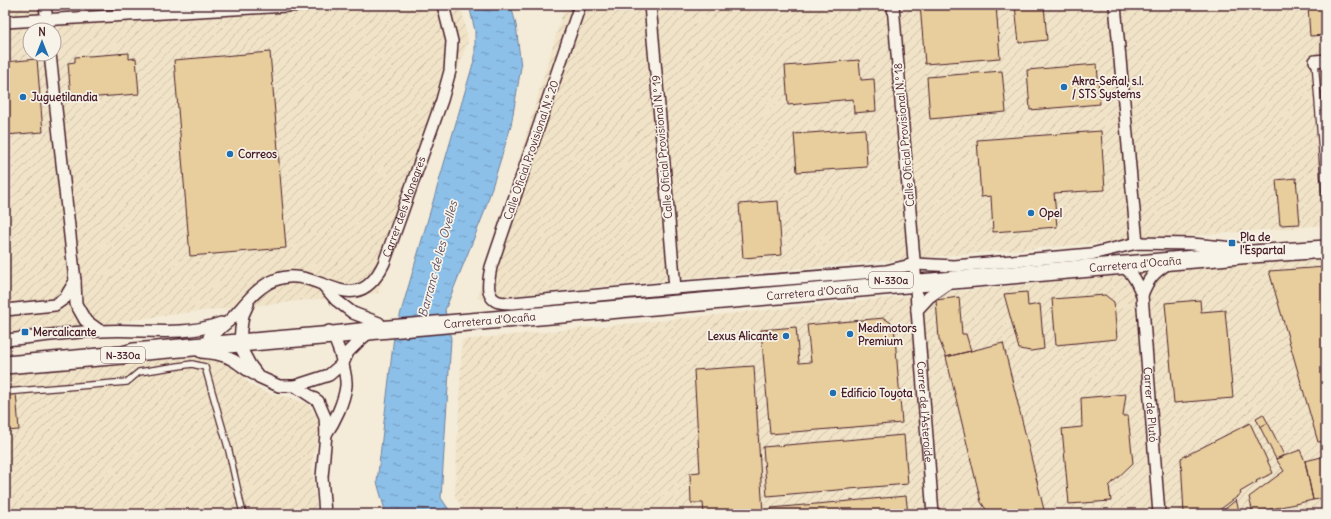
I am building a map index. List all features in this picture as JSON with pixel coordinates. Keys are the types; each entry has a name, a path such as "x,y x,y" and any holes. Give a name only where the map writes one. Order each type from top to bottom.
{"main road":[{"name":"Carretera d'Ocaña","path":"5,365 123,354 240,338 376,328 916,275 1326,242"},
{"name":"Carretera d'Ocaña","path":"916,275 952,280 1326,249"},
{"name":"Carretera d'Ocaña","path":"5,354 186,336 240,338"}],"street":[{"path":"45,5 47,22"},
{"path":"62,24 304,5"},
{"name":"Carrer dels Monegres","path":"253,295 275,280 287,277 302,277 316,281 324,286 346,292 358,291 368,285 378,275 384,263 442,100 450,71 452,41 442,5"},
{"name":"Calle Oficial Provisional N.º 20","path":"491,296 488,287 491,267 580,5"},
{"name":"Calle Oficial Provisional N.º 19","path":"650,5 674,288"},
{"name":"Calle Oficial Provisional N.º 18","path":"893,5 916,275"},
{"path":"1115,5 1137,243"},
{"path":"5,22 22,23"},
{"path":"51,62 75,281 76,304 85,320 100,330"},
{"name":"Carretera d'Ocaña","path":"491,296 498,302 512,303 886,271 916,275 954,266 1091,254 1137,243 1192,244 1249,249"},
{"path":"1142,295 1152,276 1170,262"},
{"name":"Carrer de Plutó","path":"1122,266 1132,272 1139,285 1142,295 1159,514"},
{"name":"Carrer de l'Asteroide","path":"916,275 917,310 934,514"},
{"path":"917,310 929,297 952,280"},
{"path":"5,310 55,304 65,298 75,281"},
{"name":"Carretera d'Ocaña","path":"123,354 134,357 196,351 217,354 233,360 246,370 279,386 295,386 329,375 343,362 348,352 376,328 336,300 324,286"},
{"path":"253,295 243,316 240,338 242,350 250,365 259,377"},
{"name":"Carretera d'Ocaña","path":"5,340 100,330 186,336 229,320 253,295"},
{"path":"209,337 229,320"},
{"path":"326,434 336,419 346,385 343,362 329,331"},
{"path":"295,386 318,401 325,417 326,434 322,477 325,514"}],"lane":[{"path":"1320,60 1326,206"},
{"path":"5,392 127,382 138,372 192,364 205,367 229,451 243,514"}],"shaded area":[{"path":"5,5 461,5 468,41 378,293 183,313 5,338"},
{"path":"565,5 1326,5 1326,225 941,256 658,281 477,299"},
{"path":"1326,258 1326,514 467,514 455,497 462,340 1174,270"},
{"path":"203,357 225,363 241,375 252,386 271,394 292,398 308,404 316,415 320,427 312,462 317,514 5,514 5,371"}],"water":[{"name":"Barranc de les Ovelles","path":"469,5 511,5 516,25 521,67 511,126 484,213 445,310 451,339 441,498 452,514 386,514 377,482 394,336 475,57 475,31"}],"building":[{"path":"920,5 996,5 1000,58 925,64"},
{"path":"1015,5 1044,5 1047,40 1019,43"},
{"path":"1308,5 1326,5 1326,35 1310,36"},
{"name":"Correos","path":"270,52 286,248 190,256 174,60"},
{"path":"129,53 129,59 136,58 139,94 71,99 68,63 75,62 75,57"},
{"name":"Juguetilandia","path":"22,60 22,62 37,62 43,132 5,135 5,62"},
{"path":"859,60 861,80 874,79 876,111 854,113 853,99 788,105 785,66"},
{"name":"Akra-Señal, s.l. / STS Systems","path":"1097,64 1100,104 1030,110 1027,70"},
{"path":"1002,71 1006,112 930,119 927,77"},
{"path":"1326,90 1326,134 1322,91"},
{"path":"865,129 867,167 797,172 794,134"},
{"path":"1101,131 1105,190 1054,193 1057,227 993,232 991,196 981,197 977,140"},
{"path":"1296,178 1300,224 1280,225 1276,180"},
{"path":"778,201 782,255 743,258 739,204"},
{"path":"1326,267 1326,441 1318,442 1269,271"},
{"path":"1027,292 1028,306 1040,304 1044,349 1031,351 1019,349 1004,294"},
{"path":"1105,295 1114,302 1117,339 1056,345 1052,299"},
{"path":"959,297 962,334 966,334 971,351 946,357 939,339 936,300"},
{"path":"1200,300 1201,312 1225,310 1233,398 1174,403 1165,303"},
{"name":"Edificio Toyota","path":"884,318 894,325 902,423 770,434 761,330 796,327 799,363 811,362 807,325"},
{"path":"1003,343 1045,514 989,514 981,502 946,357"},
{"path":"754,366 763,514 704,514 703,503 691,503 690,473 700,472 694,370"},
{"path":"16,392 19,430 5,431 5,394"},
{"path":"1126,394 1123,416 1128,416 1133,463 1109,486 1111,501 1069,504 1062,429 1082,427 1081,398"},
{"path":"1263,414 1268,423 1260,427 1256,418"},
{"path":"1250,423 1273,473 1256,481 1257,482 1240,492 1241,494 1214,514 1184,514 1181,458"},
{"path":"1268,423 1284,455 1276,459 1260,427"},
{"path":"904,435 908,484 767,496 763,447"},
{"path":"1300,450 1305,461 1313,500 1253,513 1249,497 1284,471 1276,459"},
{"path":"1326,456 1326,498 1313,500 1305,461"},
{"path":"906,496 908,514 771,514 771,508"},
{"path":"1236,500 1240,514 1219,514"}],"place":[{"name":"Akra-Señal, s.l. / STS Systems","path":"1064,87"},
{"name":"Juguetilandia","path":"23,97"},
{"name":"Correos","path":"230,154"},
{"name":"Opel","path":"1031,213"},
{"name":"Pla de l'Espartal","path":"1232,243"},
{"name":"Mercalicante","path":"25,332"},
{"name":"Medimotors Premium","path":"850,334"},
{"name":"Lexus Alicante","path":"786,336"},
{"name":"Edificio Toyota","path":"833,393"}]}
